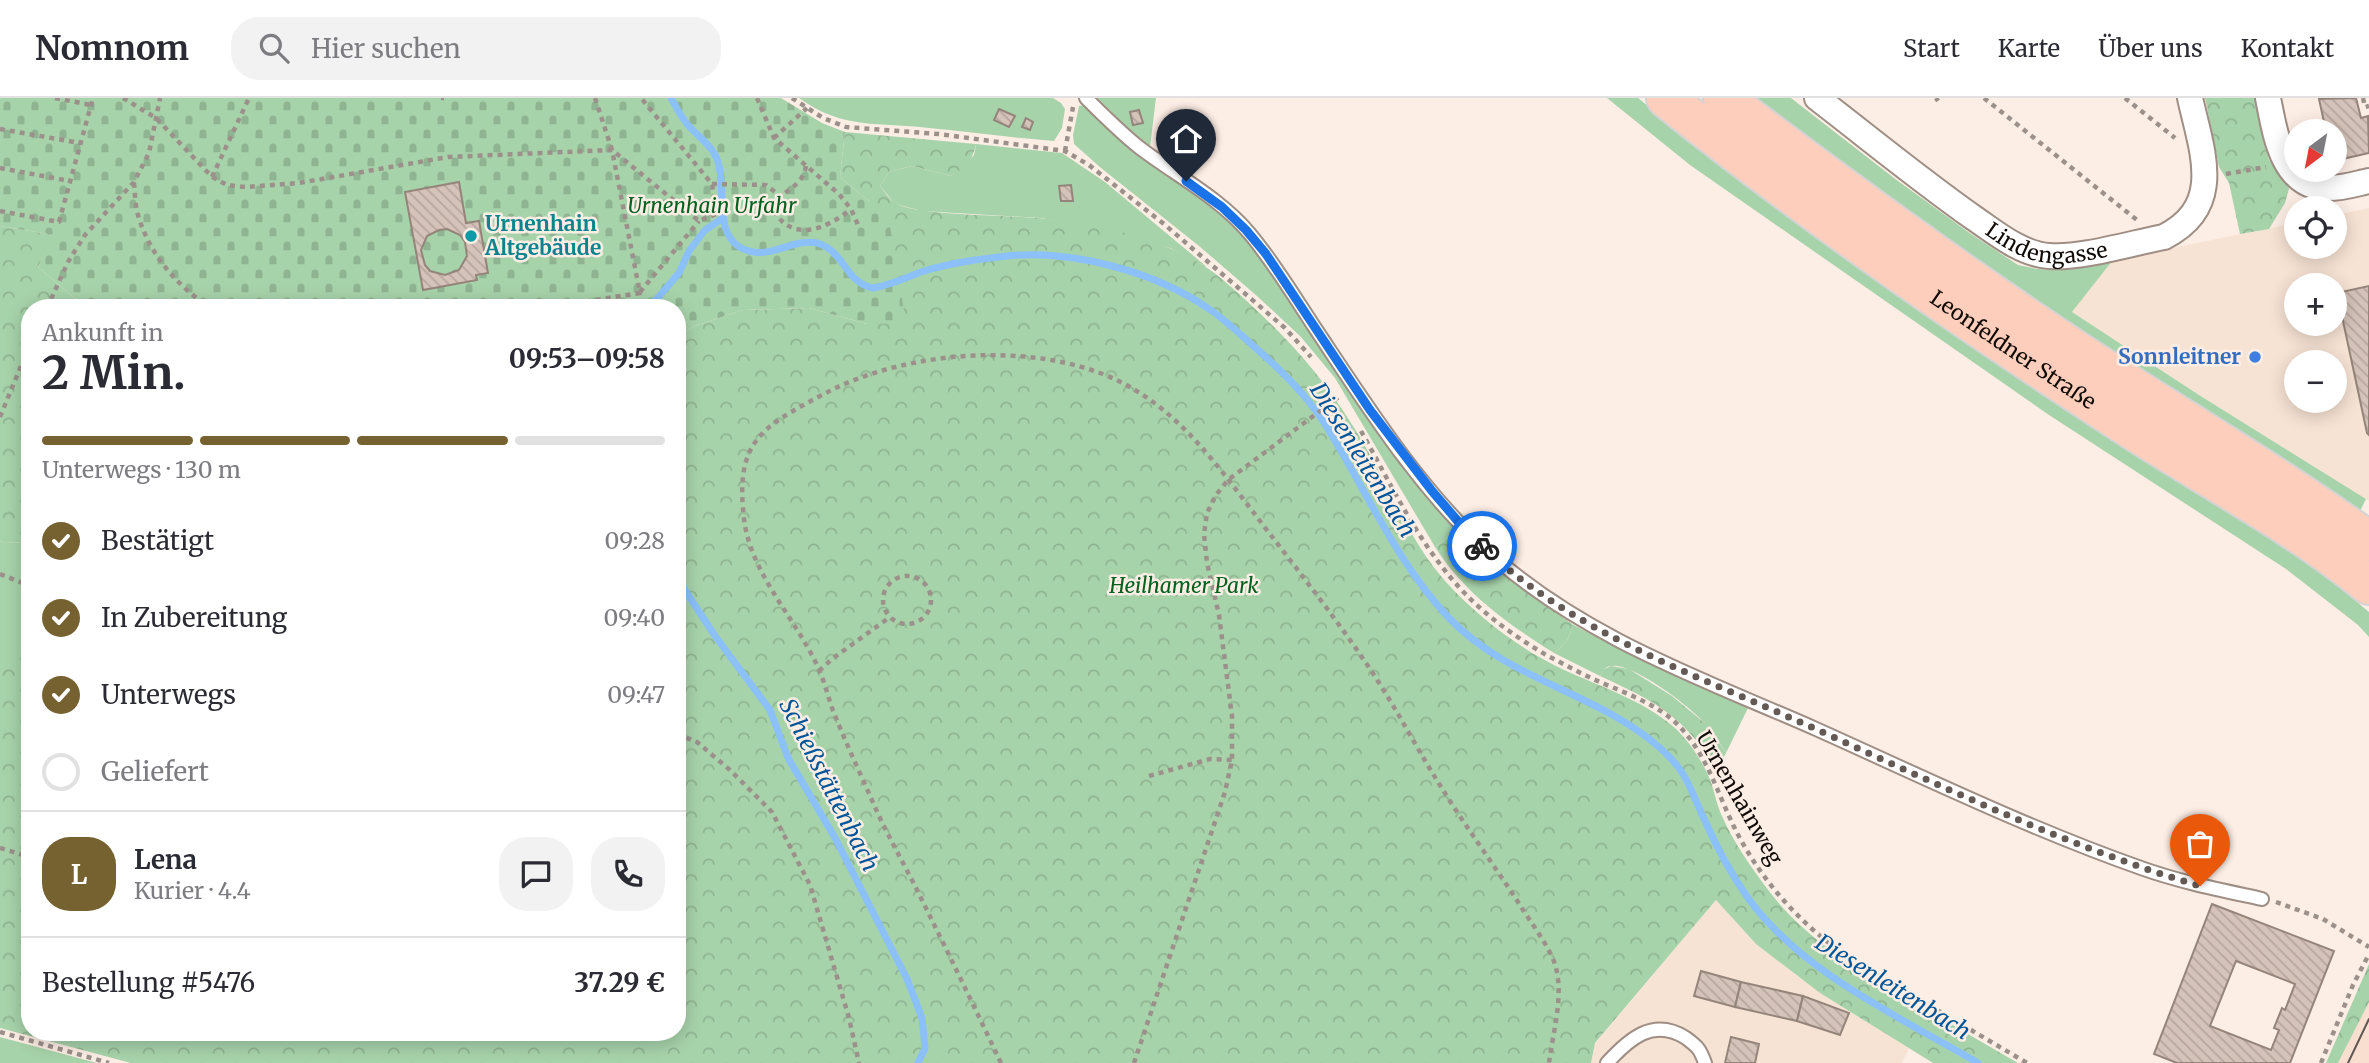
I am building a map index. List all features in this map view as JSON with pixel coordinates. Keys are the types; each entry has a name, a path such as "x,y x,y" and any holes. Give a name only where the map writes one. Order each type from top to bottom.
{"main road":[{"name":"Leonfeldner Straße","path":"1667,98 1731,150 1935,299 2125,425 2292,529 2369,586"},
{"name":"Leonfeldner Straße","path":"1723,98 1955,268 2078,352 2324,508 2369,541"}],"street":[{"name":"Lindengasse","path":"1817,98 1943,197 2015,245 2032,253 2048,256 2069,256 2164,237 2192,218 2201,202 2206,183 2190,98"},
{"path":"2268,98 2278,146 2298,176 2323,188 2369,181"}],"lane":[{"path":"1086,98 1140,148 1222,207 1246,230 1266,254 1370,410 1432,491 1462,526 1524,582 1627,645 2013,817 2143,869 2200,886 2262,899"},
{"path":"1607,1063 1632,1038 1653,1029 1674,1031 1700,1048 1705,1063"}],"path":[{"path":"55,98 91,105"},
{"path":"0,211 59,222 93,98"},
{"path":"123,98 156,118 212,177 227,185 246,187 299,183 449,157 612,150 699,221"},
{"path":"51,299 68,262 85,235 134,182 149,153 160,98"},
{"path":"212,177 249,98"},
{"path":"595,98 612,150 640,293"},
{"path":"602,299 640,293 699,221 716,214 712,184 641,98"},
{"path":"757,98 774,138 839,194 851,209 858,225"},
{"path":"792,98 823,118 846,127 939,134 1065,151 1088,165 1231,281 1285,328 1316,362"},
{"path":"1065,151 1076,98"},
{"path":"1984,98 2143,225"},
{"path":"2363,98 2365,107 2369,106"},
{"path":"774,138 807,108"},
{"path":"0,129 80,143"},
{"path":"806,166 804,176 794,188 779,195 771,205 777,218 790,228 811,231 835,222 851,209"},
{"path":"2222,175 2274,166"},
{"path":"0,168 70,181"},
{"path":"134,182 138,214 155,255 185,290 198,299"},
{"path":"712,184 766,185 779,195"},
{"path":"1001,1063 880,818 840,726 820,671 751,548 744,524 743,472 749,448 767,427 840,384 897,367 990,355 1069,363 1098,371 1137,390 1172,417 1228,480 1371,670 1437,781 1554,961 1559,991 1549,1063"},
{"path":"0,417 21,363"},
{"path":"1332,385 1345,403"},
{"path":"1134,1063 1225,792 1232,760 1232,716 1219,615 1203,534 1207,513 1228,480 1340,396"},
{"name":"Urnenhainweg","path":"1360,429 1428,547 1466,595 1513,634 1588,677 1653,707 1674,721 1695,744 1710,769 1742,841 1760,869 1782,898 1830,945 2026,1063"},
{"path":"0,574 21,582"},
{"path":"901,576 914,576 927,584 932,595 929,611 920,621 907,624 890,617 883,603 888,584 901,576"},
{"path":"820,671 832,659 890,617"},
{"path":"686,738 697,742 730,770 772,812 810,885 849,1018 859,1063"},
{"path":"1149,776 1210,759 1232,760"},
{"path":"0,848 21,854"},
{"path":"2262,899 2288,905 2323,919 2369,947"},
{"path":"2321,1063 2353,985 2369,954"},
{"path":"0,1032 21,1038"},
{"path":"32,1041 109,1063"}],"shaded area":[{"name":"Sonnleitner","path":"2369,208 2369,501 2072,312 2113,260 2284,225 2284,259 2347,259 2347,213"},
{"path":"1716,900 1756,944 1820,993 1909,1048 1902,1063 1591,1063 1595,1044"},
{"path":"2369,1002 2369,1063 2338,1063 2357,1025"}],"green space":[{"name":"Urnenhain Urfahr","path":"0,98 781,98 822,123 845,132 840,177 870,202 887,208 906,323 867,324 809,308 743,310 686,332 686,299 75,299 38,267 54,235 0,226"},
{"path":"799,98 1053,98 1065,109 1062,128 1054,141 862,123 831,115"},
{"path":"1097,98 1156,98 1150,147 1113,116"},
{"path":"1607,98 1638,98 1681,133 2298,553 2369,612 2369,637 2358,625 2286,569 2049,415 1690,165"},
{"path":"1749,98 1791,98 1894,178 2018,265 2057,270 2113,260 2072,312 2366,499 2359,513 2021,295"},
{"path":"2205,98 2255,98 2269,160 2284,176 2284,182 2287,182 2289,189 2287,196 2284,196 2284,205 2269,229 2240,234 2229,183 2219,167"},
{"path":"1085,105 1143,156 1223,215 1247,238 1458,530 1435,547 1335,378 1301,337 1199,246 1074,144 1073,135 1079,106"},
{"name":"Heilhamer Park","path":"845,132 976,144 968,163 951,176 912,166 889,172 880,186 895,203 922,210 1061,220 1110,229 1182,254 1222,279 1277,330 1339,404 1365,445 1419,546 1458,594 1483,617 1525,648 1554,665 1647,708 1675,728 1687,740 1701,762 1721,814 1743,854 1769,891 1797,922 1829,949 1864,972 2018,1063 1933,1063 1820,993 1756,944 1716,900 1595,1043 1591,1063 131,1063 49,1041 686,1041 686,332 743,310 809,308 867,324 870,202 840,177"},
{"path":"976,144 1062,153 1105,182 1207,267 1170,248 1107,229 1041,218 922,211 895,204 880,186 889,172 912,166 951,176 974,155"},
{"path":"0,226 55,235 38,267 75,299 21,299 21,542 3,543 0,540"},
{"path":"1458,530 1498,568 1572,624 1567,640 1554,653 1488,607 1447,564 1435,547"},
{"path":"0,540 3,543 21,542 21,651 0,650"},
{"path":"1572,624 1749,706 1726,753 1700,718 1648,679 1622,667 1612,666 1604,669 1600,676 1554,653 1567,640"},
{"name":"Heilhamer Park","path":"0,650 21,650 21,1034 0,1028"},
{"path":"1611,666 1629,669 1672,696 1706,724 1726,753 1717,770 1705,751 1667,712 1600,676 1603,670"},
{"path":"2369,964 2369,1002 2338,1063 2326,1063"},
{"path":"0,1037 97,1063 0,1063"}],"building":[{"path":"2356,98 2361,118 2368,116 2369,153 2347,158 2347,119 2323,119 2319,99"},
{"path":"999,109 1015,116 1009,127 994,120"},
{"path":"1139,110 1143,123 1133,125 1130,112"},
{"path":"1026,118 1033,122 1030,130 1022,127"},
{"name":"Urnenhain Altgebäude","path":"459,182 466,223 479,221 488,273 476,275 477,280 423,290 405,192","holes":["447,229 460,235 465,242 467,256 459,270 445,275 430,271 425,265 421,250 427,236"]},
{"path":"1071,185 1073,201 1061,201 1059,186"},
{"path":"2369,286 2369,435 2346,336 2347,291"},
{"path":"2212,904 2334,951 2290,1063 2177,1063 2154,1054","holes":["2236,961 2295,984 2285,1010 2282,1008 2274,1028 2279,1030 2271,1050 2210,1026"]},
{"path":"1701,971 1741,982 1735,1007 1694,996"},
{"path":"1741,982 1803,996 1797,1021 1735,1007"},
{"path":"1803,996 1849,1013 1840,1035 1797,1021"},
{"path":"1731,1037 1759,1044 1755,1063 1725,1063"}],"waterway":[{"name":"Diesenleitenbach","path":"671,98 685,122 717,159 725,227 737,246 749,251 766,252 800,243 817,243 834,253 856,280 873,288 921,272 964,262 1007,256 1058,256 1139,274 1188,296 1216,314 1277,367 1309,402 1338,446 1396,548 1449,618 1498,657 1609,713 1660,748 1683,773 1730,870 1770,925 1796,949 1854,991 1978,1063"},
{"name":"Schießstättenbach","path":"657,299 679,273 689,251 705,230 723,218"},
{"name":"Schießstättenbach","path":"686,592 770,710 788,758 835,838 907,979 922,1018 925,1048 918,1063"}],"tram line":[{"path":"2348,1063 2369,1019"}],"way so far":[{"path":"1482,546 1524,582 1591,626 1627,645 2013,817 2143,869 2200,886"}],"place":[{"name":"Urnenhain Altgebäude","path":"471,236"},
{"name":"Sonnleitner","path":"2255,357"}],"route":[{"path":"1186,181 1222,207 1266,254 1370,410 1432,491 1482,546"}]}
